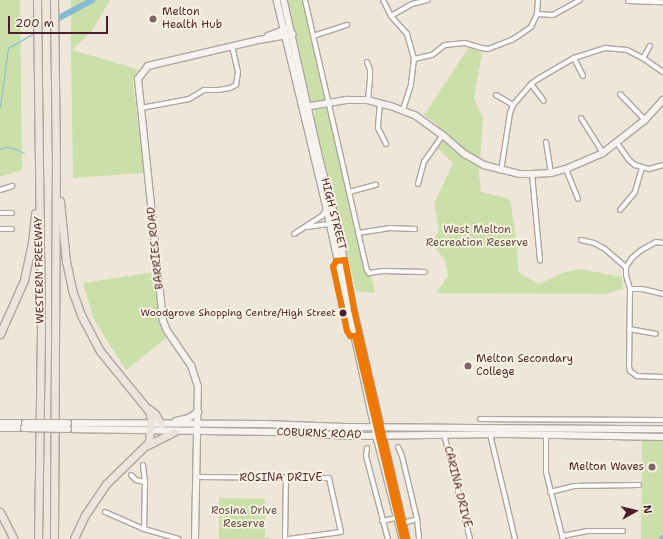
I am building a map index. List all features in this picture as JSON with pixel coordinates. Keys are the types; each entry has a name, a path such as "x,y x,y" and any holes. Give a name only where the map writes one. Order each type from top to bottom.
{"highway":[{"name":"WESTERN FREEWAY","path":"37,0 41,336 38,539"},
{"name":"WESTERN FREEWAY","path":"54,0 56,158 54,539"},
{"path":"56,158 64,250 70,280 78,307 88,330 100,351 147,408 151,415 149,442 121,468 103,488 89,509 74,539"},
{"path":"0,334 17,298 27,269 34,232 39,166"},
{"path":"147,408 153,411 161,424"},
{"path":"140,450 158,439 174,432"},
{"path":"0,512 14,539"}],"main road":[{"name":"HIGH STREET","path":"277,0 290,56 305,107 334,223 382,427 402,539"},
{"name":"HIGH STREET","path":"284,0 327,209 334,223 377,436 399,517"},
{"name":"BARRIES ROAD","path":"266,37 282,22"},
{"name":"BARRIES ROAD","path":"259,40 284,30 291,31"},
{"name":"BARRIES ROAD","path":"195,539 198,387 195,372 167,331 163,321 138,79 148,66 259,40 285,36 291,31"},
{"path":"276,37 284,44 290,56"},
{"path":"305,107 347,100 368,100 380,103 415,115 443,135 465,154 484,165 520,174 532,174 551,173 566,169 603,153 645,120 663,100"},
{"path":"171,424 189,418 198,412"},
{"name":"COBURNS ROAD","path":"0,422 25,426"},
{"name":"COBURNS ROAD","path":"150,428 161,424 265,424 375,427 663,429"},
{"path":"264,432 265,424"},
{"name":"COBURNS ROAD","path":"0,428 25,426 68,426 150,428 174,432 198,430 377,436 490,434 663,437"},
{"path":"546,428 546,435"},
{"path":"653,429 653,437"},
{"name":"HIGH STREET","path":"400,523 407,539"}],"street":[{"name":"HIGH STREET","path":"305,0 367,270 369,273 383,270 425,272"},
{"path":"383,0 391,16 406,34 414,59 411,85 403,110"},
{"path":"391,16 412,4 428,0"},
{"path":"414,59 432,55 446,44 465,43 488,49 512,40 531,27 537,14 538,0"},
{"path":"537,14 553,14 580,0"},
{"path":"628,1 663,2"},
{"path":"313,36 347,25"},
{"path":"141,108 189,99 204,90 218,90 230,88 236,85 238,72 232,46"},
{"path":"643,58 650,46"},
{"path":"500,170 510,113 513,105 531,84 574,58 595,50 614,48 627,50 643,58 663,72"},
{"path":"574,58 583,76"},
{"path":"367,62 370,70 368,100"},
{"path":"531,84 544,101"},
{"path":"620,94 645,120"},
{"path":"496,95 513,105"},
{"path":"380,103 378,128 386,144"},
{"path":"581,118 603,153"},
{"path":"418,184 424,162 443,135"},
{"path":"546,142 551,173"},
{"path":"617,143 629,160 642,168 649,169 663,165"},
{"path":"620,210 635,192 642,168"},
{"path":"566,169 578,199"},
{"path":"532,174 540,262"},
{"path":"349,192 376,185"},
{"path":"0,190 12,186"},
{"path":"294,234 322,216 327,209"},
{"path":"0,214 12,213"},
{"path":"306,227 334,223"},
{"path":"358,233 389,228 415,229"},
{"path":"0,229 12,229"},
{"path":"581,240 594,243 605,249 626,267 630,289 630,371 637,376 663,377"},
{"path":"626,267 640,250 648,245 663,242"},
{"path":"630,289 642,289 663,294"},
{"path":"629,329 656,334"},
{"path":"480,419 663,420"},
{"path":"513,427 514,419"},
{"path":"601,420 610,428"},
{"path":"620,428 628,420"},
{"name":"CARINA DRIVE","path":"444,434 470,539"},
{"path":"490,434 515,539"},
{"path":"546,435 545,467 562,538 587,531 623,531"},
{"path":"398,447 402,456 417,519 419,538"},
{"path":"367,448 366,456 388,539"},
{"path":"143,465 146,482 144,528"},
{"path":"131,475 136,480 146,482"},
{"name":"ROSINA DRIVE","path":"196,477 329,478 341,532 287,539"},
{"path":"286,478 287,539"},
{"path":"550,492 574,486 639,485"},
{"path":"105,512 144,528 179,539"},
{"path":"382,521 399,517"},
{"path":"400,523 417,519"}],"green space":[{"path":"0,0 20,0 22,170 0,177"},
{"path":"71,0 110,0 92,31 72,50 137,69 133,82 144,173 73,178"},
{"path":"284,0 307,0 375,293 356,291 314,118 315,111 313,102 309,98"},
{"name":"West Melton Recreation Reserve","path":"469,47 482,53 474,99 483,118 479,175 481,192 510,199 517,244 518,272 539,284 565,272 581,269 622,277 623,289 607,294 436,293 448,276 445,260 432,244 439,229 434,204 453,163 437,148 444,139 436,123 424,115"},
{"path":"155,272 161,327 166,338 126,370 94,320 83,283"},
{"path":"642,440 663,440 663,539 641,539"},
{"name":"Rosina Drive Reserve","path":"219,498 265,499 265,538 269,537 269,539 219,539"}],"waterway":[{"path":"57,19 92,0"},
{"path":"41,28 50,23"},
{"path":"0,107 8,48 34,33"},
{"path":"0,149 5,147 13,148 24,153"}],"transit line":[{"path":"403,539 355,336 350,336 347,331 333,267 336,261 345,260 354,310 407,539"}],"place":[{"name":"Melton Health Hub","path":"153,19"},
{"name":"Woodgrove Shopping Centre/High Street","path":"343,313"},
{"name":"Melton Secondary College","path":"468,366"},
{"name":"Melton Waves","path":"652,467"}]}
